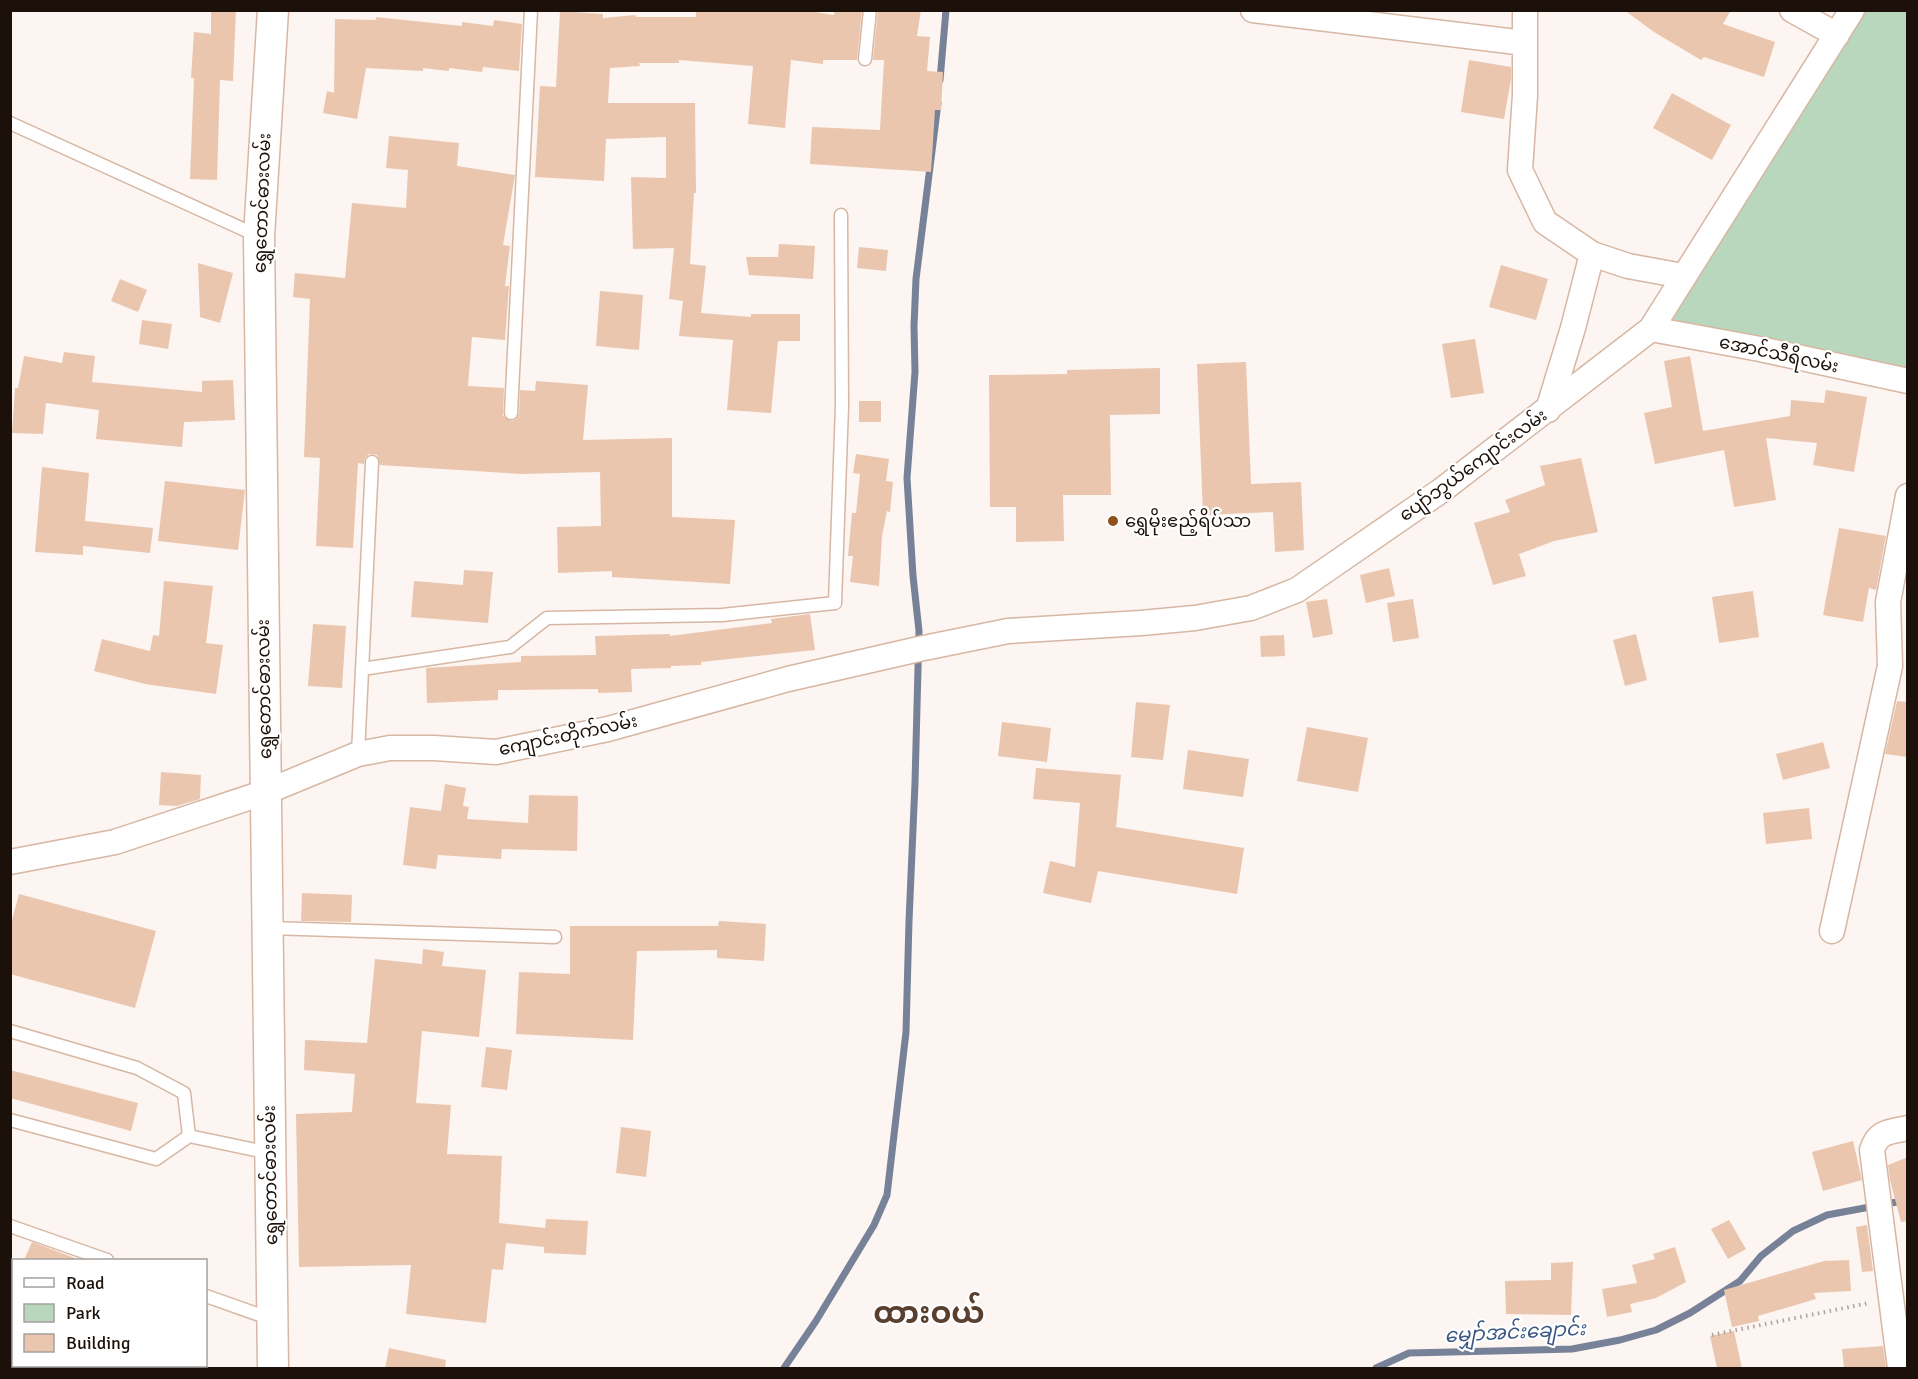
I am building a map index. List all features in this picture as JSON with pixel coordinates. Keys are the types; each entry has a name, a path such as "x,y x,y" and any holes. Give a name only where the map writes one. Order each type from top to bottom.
{"street":[{"name":"ရွှေတောင်ဓားလမ်း","path":"273,10 259,236 273,1368"},
{"path":"1252,10 1525,43"},
{"path":"1525,10 1526,95 1520,171 1545,222 1592,254 1628,266 1683,276"},
{"path":"1792,10 1837,35"},
{"name":"ပျော်ဘွယ်ကျောင်းလမ်း","path":"919,649 1008,631 1195,618 1251,608 1297,590 1442,490 1651,329 1852,10"},
{"path":"1548,410 1573,328 1592,254"},
{"name":"အောင်သီရိလမ်း","path":"1651,329 1760,349 1908,381"},
{"path":"1832,931 1890,666 1888,602 1908,496"},
{"name":"ကျောင်းတိုက်လမ်း","path":"10,862 115,842 266,792 358,754 390,748 496,752 608,729 788,679 919,649"},
{"path":"1900,1368 1872,1150 1875,1139 1884,1133 1908,1128"}],"lane":[{"path":"511,413 531,10"},
{"path":"865,59 870,10"},
{"path":"10,123 259,236"},
{"path":"362,669 510,647 547,618 722,615 835,603 842,406 841,215"},
{"path":"358,754 372,462"},
{"path":"268,928 555,937"},
{"path":"10,1031 137,1068 184,1093 189,1136"},
{"path":"10,1120 156,1159 189,1136 270,1153"},
{"path":"10,1226 104,1259"},
{"path":"207,1296 272,1320"}],"path":[{"path":"1712,1335 1890,1299"}],"green space":[{"path":"1860,11 1907,11 1907,369 1699,329 1669,318"}],"building":[{"path":"211,10 236,10 233,81 220,80 217,180 190,179 194,32 211,34"},
{"path":"696,10 802,10 834,15 835,10 862,10 857,60 823,60 823,64 791,60 785,128 748,124 753,66 679,60 679,63 639,63 640,66 610,68 608,103 695,103 696,193 694,193 690,264 706,266 701,313 751,317 751,314 800,314 800,341 778,341 771,413 727,410 733,340 679,336 683,301 669,299 674,248 633,249 631,177 666,178 666,137 606,139 604,181 535,177 540,86 556,87 560,11 603,14 603,18 635,15 636,17 696,17"},
{"path":"878,10 921,10 917,36 930,37 927,71 943,72 941,110 935,110 931,172 810,164 812,127 880,130 884,60 873,60"},
{"path":"1624,10 1731,10 1723,24 1775,42 1764,77 1704,57 1701,60 1654,32"},
{"path":"376,17 462,26 462,22 493,26 494,20 522,24 519,71 483,67 482,72 449,68 449,71 423,68 423,71 366,68 357,119 323,113 327,91 334,93 335,19 376,20"},
{"path":"1469,60 1511,67 1504,119 1461,112"},
{"path":"1672,93 1731,125 1712,160 1653,128"},
{"path":"389,136 459,143 457,166 515,175 503,245 510,246 505,286 509,286 505,340 472,337 468,386 504,388 503,416 511,421 515,420 519,414 520,390 535,391 536,381 588,385 583,440 672,438 672,517 735,520 730,584 612,577 612,571 558,573 557,527 601,526 600,472 521,474 380,465 377,455 369,454 364,464 358,463 353,548 316,546 320,458 304,457 310,299 293,297 295,273 345,278 352,203 406,208 408,170 386,168"},
{"path":"779,244 815,246 813,279 749,275 746,257 778,257"},
{"path":"859,247 888,250 886,271 857,268"},
{"path":"198,263 233,273 220,323 200,317"},
{"path":"1501,265 1548,279 1536,320 1489,307"},
{"path":"120,279 147,290 138,312 111,301"},
{"path":"600,291 643,295 639,350 596,346"},
{"path":"142,320 172,324 168,349 139,344"},
{"path":"1475,339 1484,393 1451,398 1442,344"},
{"path":"64,352 95,356 92,382 202,392 202,381 233,380 235,420 184,422 182,447 96,439 99,410 46,403 43,434 12,433 15,388 18,388 24,356 62,363"},
{"path":"1690,356 1703,431 1790,416 1791,400 1824,403 1826,390 1867,397 1854,472 1813,465 1817,443 1766,438 1776,500 1734,507 1724,450 1655,464 1644,413 1672,407 1664,361"},
{"path":"1246,362 1251,484 1301,482 1304,550 1275,552 1273,512 1203,515 1197,364"},
{"path":"1160,368 1160,414 1110,415 1111,495 1063,495 1064,541 1016,542 1016,507 990,507 989,375 1067,374 1067,370"},
{"path":"859,401 881,401 881,422 859,422"},
{"path":"856,454 889,459 886,481 893,482 890,512 887,511 882,536 879,586 850,582 853,556 848,556 852,513 856,513 860,474 853,473"},
{"path":"1581,458 1598,532 1554,541 1519,554 1526,576 1493,585 1474,523 1510,512 1505,500 1545,485 1540,466"},
{"path":"42,467 89,473 85,521 153,528 150,553 83,546 83,555 35,552"},
{"path":"165,481 245,490 238,550 158,541"},
{"path":"1839,528 1886,536 1876,590 1869,588 1863,622 1823,615"},
{"path":"1389,568 1395,596 1366,603 1360,575"},
{"path":"464,570 493,572 488,623 411,617 414,581 463,585"},
{"path":"164,581 213,586 206,643 223,645 216,694 145,684 94,671 102,639 150,651 153,635 159,636"},
{"path":"1753,591 1759,637 1719,643 1712,597"},
{"path":"1327,599 1333,634 1313,638 1306,602"},
{"path":"1413,599 1419,638 1393,642 1387,603"},
{"path":"810,614 815,650 701,662 701,665 631,669 632,692 598,693 598,689 498,690 498,700 427,703 426,668 521,662 521,656 596,655 595,636 670,634 670,636 772,623 771,619"},
{"path":"313,624 346,626 342,688 308,686"},
{"path":"1636,634 1647,680 1625,686 1613,640"},
{"path":"1284,635 1285,656 1261,657 1260,636"},
{"path":"1897,701 1908,702 1908,757 1885,754"},
{"path":"1136,702 1170,705 1163,760 1131,757"},
{"path":"1002,722 1051,728 1047,762 998,756"},
{"path":"1307,727 1368,738 1358,792 1297,781"},
{"path":"1823,742 1830,768 1783,780 1776,754"},
{"path":"1188,750 1249,759 1243,797 1183,789"},
{"path":"1036,768 1121,775 1116,827 1244,848 1237,894 1098,871 1091,903 1043,893 1050,861 1075,867 1080,803 1033,799"},
{"path":"161,772 201,775 200,799 177,806 159,805"},
{"path":"445,784 466,788 463,806 469,807 467,819 528,823 529,795 578,796 577,851 502,849 501,859 438,855 436,869 403,865 410,807 441,811"},
{"path":"1809,808 1812,839 1766,844 1763,813"},
{"path":"302,893 352,895 351,922 301,921"},
{"path":"19,894 156,931 135,1008 10,974 10,927"},
{"path":"719,921 766,924 764,961 717,958 717,950 637,951 633,1040 516,1034 519,972 570,974 570,926 718,926"},
{"path":"423,949 444,952 442,966 486,970 479,1037 422,1031 416,1103 451,1105 447,1154 502,1156 499,1223 545,1228 546,1219 588,1221 586,1255 544,1253 544,1247 506,1243 503,1270 492,1269 486,1323 406,1314 411,1265 299,1267 296,1114 352,1112 355,1074 304,1070 305,1040 367,1043 375,959 422,964"},
{"path":"486,1047 512,1050 507,1090 481,1087"},
{"path":"10,1070 138,1103 131,1131 10,1098"},
{"path":"621,1127 651,1131 646,1177 616,1173"},
{"path":"1853,1141 1862,1180 1823,1191 1812,1152"},
{"path":"1908,1157 1908,1221 1901,1222 1888,1165"},
{"path":"1729,1220 1746,1249 1728,1259 1711,1229"},
{"path":"1867,1225 1873,1271 1862,1272 1856,1227"},
{"path":"32,1242 77,1259 24,1259"},
{"path":"1675,1247 1686,1282 1656,1298 1630,1304 1632,1312 1607,1317 1602,1289 1637,1283 1632,1265 1655,1259 1653,1254"},
{"path":"1849,1260 1851,1291 1814,1293 1816,1299 1758,1316 1759,1321 1732,1327 1724,1290 1824,1261"},
{"path":"1573,1262 1571,1315 1506,1314 1505,1281 1551,1280 1551,1263"},
{"path":"1734,1331 1742,1368 1717,1368 1710,1336"},
{"path":"1883,1346 1886,1368 1844,1368 1842,1349"},
{"path":"389,1348 446,1360 445,1368 385,1368"}],"waterway":[{"path":"940,80 946,10"},
{"path":"784,1368 816,1321 874,1225 887,1195 906,1032 915,783 919,631 907,478 915,372 916,279 938,103"},
{"name":"မျှော်အင်းချောင်း","path":"1376,1368 1409,1353 1572,1349 1620,1340 1656,1330 1690,1313 1740,1281 1761,1256 1793,1231 1827,1215 1902,1201"}],"place":[{"name":"ရွှေမိုးဧည့်ရိပ်သာ","path":"1113,521"}],"district":[{"name":"ထားဝယ်","path":"929,1313"}]}
